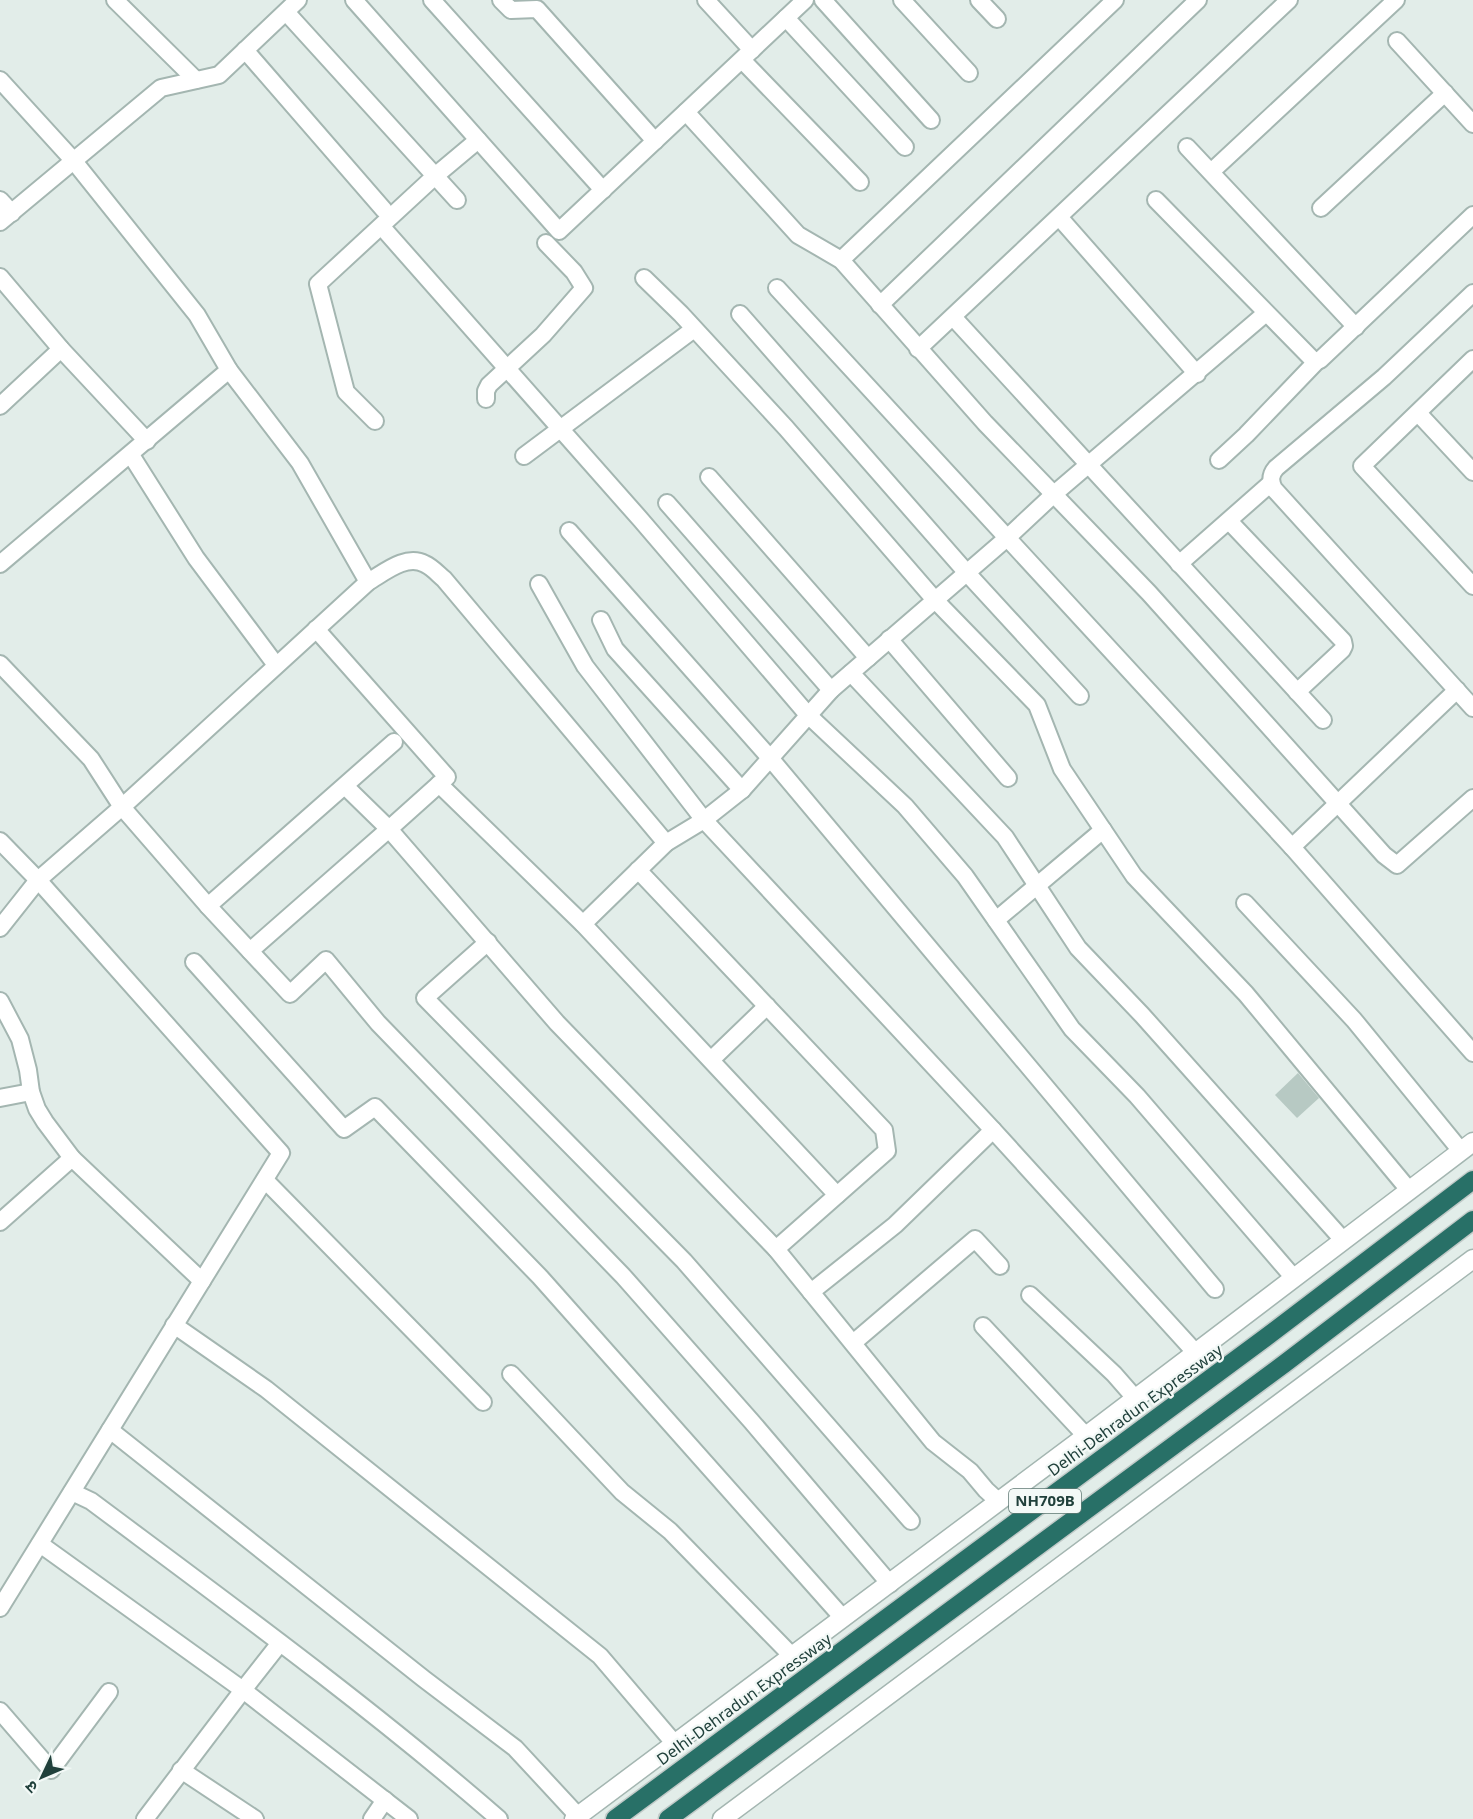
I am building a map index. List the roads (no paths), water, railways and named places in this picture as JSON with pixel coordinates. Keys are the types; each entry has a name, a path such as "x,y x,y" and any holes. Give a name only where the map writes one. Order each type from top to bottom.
{"highway":[{"name":"Delhi-Dehradun Expressway","path":"615,1819 1256,1345 1473,1180"},
{"name":"NH709B","path":"668,1819 1284,1364 1473,1220"}],"street":[{"path":"116,0 196,80"},
{"path":"354,0 560,231 805,0"},
{"path":"432,0 603,190"},
{"path":"501,0 511,10 537,9 655,141"},
{"path":"706,0 747,55 860,182"},
{"path":"823,0 931,120"},
{"path":"902,0 969,73"},
{"path":"979,0 997,19"},
{"path":"841,260 1115,0"},
{"path":"880,305 1198,0"},
{"path":"918,349 1289,0"},
{"path":"1211,172 1396,0"},
{"path":"0,200 6,218 161,88 219,75 289,5 457,200"},
{"path":"786,18 905,147"},
{"path":"1397,41 1473,124"},
{"path":"245,50 507,368 808,715 905,806 965,876 1072,1029 1137,1096 1283,1265"},
{"path":"0,80 73,160 197,315 229,370 300,463 368,582"},
{"path":"1321,208 1445,93"},
{"path":"686,112 798,235 841,260 918,349 1149,593 1384,855 1397,866 1473,798"},
{"path":"375,421 346,393 318,284 383,219 478,140"},
{"path":"1187,147 1356,327"},
{"path":"1156,200 1308,357 1317,361"},
{"path":"1219,460 1317,361 1356,327 1473,215"},
{"path":"1059,217 1197,374"},
{"path":"486,399 489,385 543,335 584,288 574,272 546,243"},
{"path":"0,276 61,349 147,441"},
{"path":"644,278 786,428 935,600 1037,705 1062,769 1134,876 1246,994 1404,1184"},
{"path":"777,288 1292,847 1473,1053"},
{"path":"1473,293 1384,377 1276,468 1272,473 1271,483 1473,708"},
{"path":"583,924 666,843 704,820 742,790 831,690 968,573 1054,494 1266,313"},
{"path":"740,314 968,573 1080,696"},
{"path":"953,317 1323,720"},
{"path":"524,456 694,329"},
{"path":"0,406 61,349"},
{"path":"1471,365 1362,466 1473,586"},
{"path":"0,564 229,370"},
{"path":"1418,413 1473,472"},
{"path":"131,455 196,558 276,665"},
{"path":"709,477 867,658"},
{"path":"1179,564 1271,483"},
{"path":"667,502 831,690"},
{"path":"1229,521 1343,641 1342,650 1297,692"},
{"path":"569,531 770,758 1215,1289"},
{"path":"0,928 38,880 122,807 368,582 412,560 425,564 444,579 666,843"},
{"path":"539,584 585,666 704,820 1196,1352"},
{"path":"601,620 615,649 742,790"},
{"path":"250,951 447,777 316,629"},
{"path":"890,639 1008,778"},
{"path":"0,664 91,759 122,807 208,906 290,994 326,960 378,1023 622,1276 752,1422 890,1584"},
{"path":"851,673 1005,837 1078,948 1142,1015 1338,1235"},
{"path":"1292,847 1457,690"},
{"path":"208,906 346,787 394,742"},
{"path":"439,784 583,924 837,1195"},
{"path":"346,787 389,829 556,1023 776,1249 933,1442 970,1471 992,1496"},
{"path":"996,920 1103,830"},
{"path":"0,841 38,880 281,1153 0,1608"},
{"path":"638,870 884,1130 887,1151 776,1249"},
{"path":"110,1430 424,1679 515,1748 576,1818 890,1584 992,1496 1086,1436 1124,1386 1196,1352 1283,1265 1338,1235 1457,1140 1354,1020 1245,903"},
{"path":"488,942 425,998 684,1261 911,1521"},
{"path":"194,962 344,1129 375,1107 540,1277 843,1618"},
{"path":"0,1001 20,1039 31,1092 41,1115 72,1158 202,1281"},
{"path":"711,1060 767,1006"},
{"path":"0,1098 31,1092"},
{"path":"811,1292 895,1225 993,1130"},
{"path":"0,1222 72,1158"},
{"path":"264,1180 483,1402"},
{"path":"853,1343 975,1239 1000,1266"},
{"path":"722,1819 1473,1259"},
{"path":"1030,1295 1124,1386"},
{"path":"174,1325 267,1389 600,1656 675,1744"},
{"path":"983,1326 1086,1436"},
{"path":"511,1374 622,1492 670,1531 792,1656"},
{"path":"72,1492 91,1501 280,1643 453,1779 499,1819"},
{"path":"40,1544 243,1690 409,1819"},
{"path":"145,1819 280,1643"},
{"path":"0,1711 51,1770 109,1692"},
{"path":"181,1770 255,1819"},
{"path":"372,1819 386,1800"}]}
